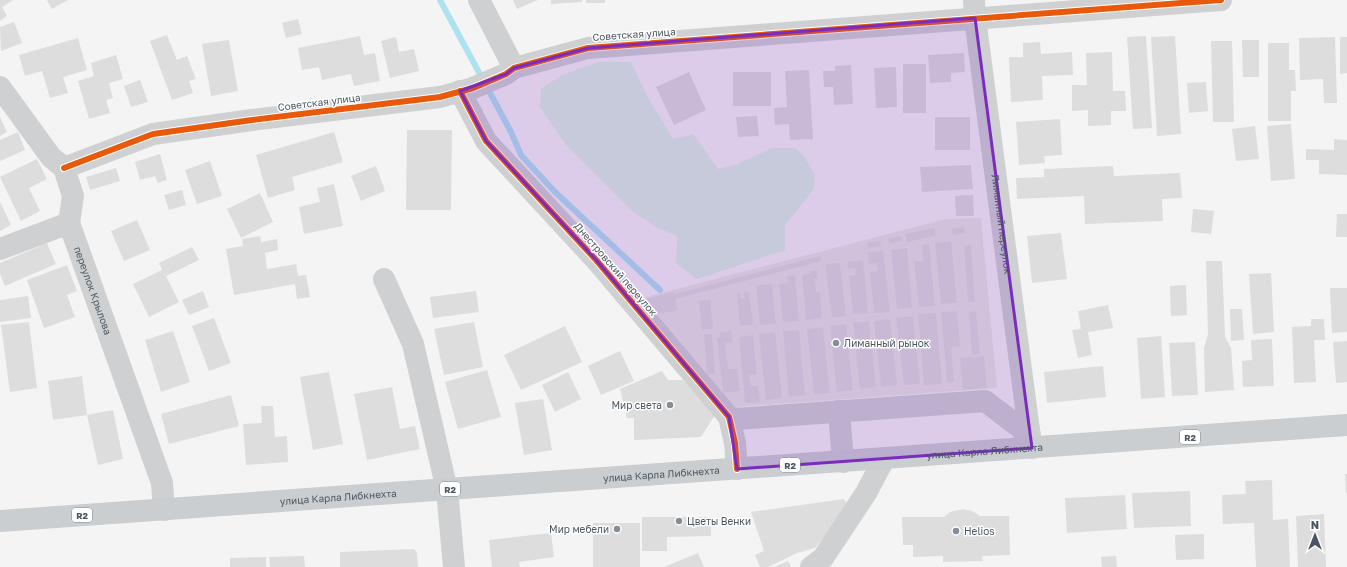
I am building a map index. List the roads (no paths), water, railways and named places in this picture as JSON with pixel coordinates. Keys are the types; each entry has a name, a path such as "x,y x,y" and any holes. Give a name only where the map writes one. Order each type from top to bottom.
{"main road":[{"name":"улица Карла Либкнехта","path":"0,521 1347,425"}],"street":[{"path":"479,0 510,71"},
{"name":"Советская улица","path":"64,168 153,134 252,120 440,97 467,89 510,71 588,48 975,9 1221,0"},
{"name":"Лиманный переулок","path":"975,9 1032,448"},
{"name":"переулок Крылова","path":"0,88 52,157 64,168 73,196 69,223 162,483 164,510"},
{"name":"Днестровский переулок","path":"467,89 486,141 596,260 729,417 735,443 737,469"},
{"path":"0,249 69,223"},
{"path":"384,279 413,344 447,490 454,567"},
{"path":"729,417 736,419 985,401 1022,429 1032,448"},
{"path":"839,411 843,462"},
{"path":"811,567 823,558 866,492 884,459"}],"waterway":[{"path":"440,0 511,132 521,155 554,191 660,290"}],"place":[{"name":"Лиманный рынок","path":"836,343"},
{"name":"Мир света","path":"670,405"},
{"name":"Цветы Венки","path":"679,521"},
{"name":"Мир мебели","path":"617,529"},
{"name":"Helios","path":"956,531"}]}
